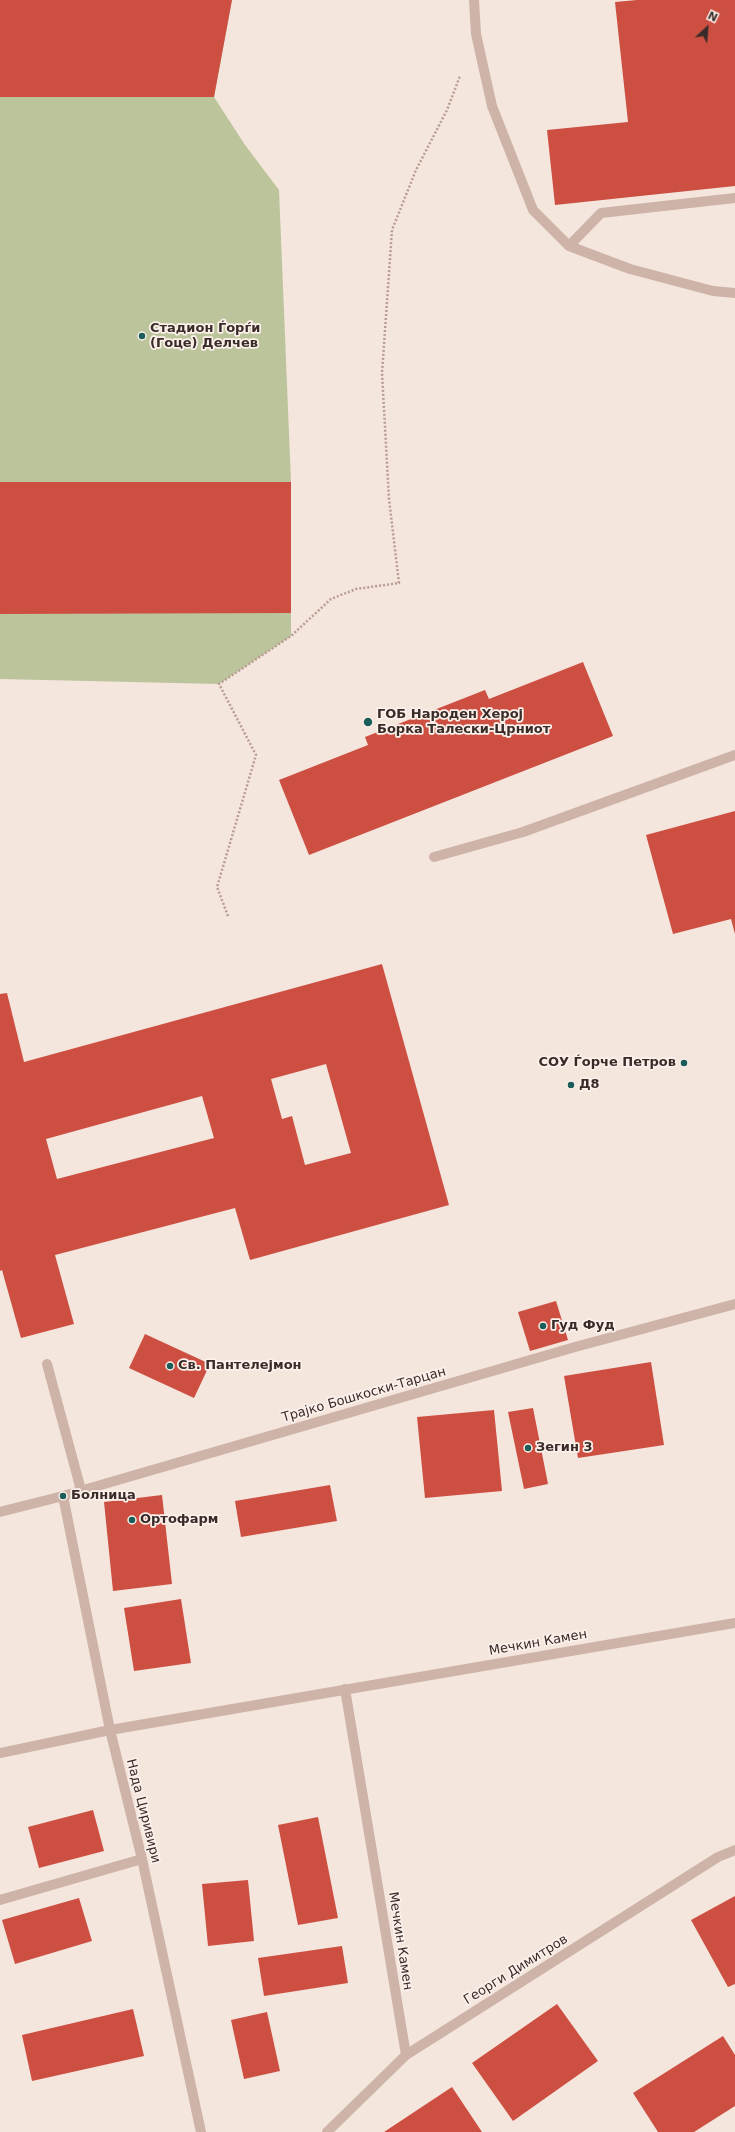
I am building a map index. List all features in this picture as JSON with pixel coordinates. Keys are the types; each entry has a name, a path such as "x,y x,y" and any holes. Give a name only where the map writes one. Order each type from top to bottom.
{"street":[{"path":"474,0 476,34 492,106 533,210 569,246 630,269 713,290 735,293"},
{"path":"569,246 601,214 735,198"},
{"path":"434,857 523,832 735,755"},
{"name":"Трајко Бошкоски-Тарцан","path":"0,1512 63,1496 575,1347 735,1304"},
{"path":"47,1364 81,1490"},
{"name":"Нада Циривири","path":"63,1496 110,1730 142,1859 201,2132"},
{"name":"Мечкин Камен","path":"0,1753 110,1730 735,1623"},
{"name":"Мечкин Камен","path":"345,1689 406,2055"},
{"name":"Георги Димитров","path":"327,2132 406,2055 718,1857 735,1850"},
{"path":"0,1900 142,1859"}],"path":[{"path":"228,916 217,887 256,754 219,684 291,636 331,599 356,589 398,583 389,499 382,373 392,230 416,170 447,110 476,34"}],"green space":[{"name":"Стадион Ѓорѓи (Гоце) Делчев","path":"0,0 232,0 214,97 245,145 279,190 291,482 291,636 219,684 0,679"}],"building":[{"path":"0,0 232,0 214,97 0,97"},
{"path":"637,0 735,0 735,186 555,205 547,130 628,122 615,2"},
{"path":"0,482 291,482 291,613 0,614"},
{"path":"583,662 613,736 309,855 279,780 368,745 365,737 485,690 489,699"},
{"path":"735,811 735,934 731,919 673,934 646,835"},
{"path":"382,964 449,1205 250,1260 235,1208 55,1255 74,1324 21,1338 2,1270 0,1271 0,994 7,993 24,1062","holes":["326,1064 351,1153 305,1165 292,1116 282,1119 271,1079","202,1096 214,1138 57,1179 46,1139"]},
{"name":"Гуд Фуд","path":"556,1301 568,1340 530,1351 518,1312"},
{"name":"Св. Пантелејмон","path":"145,1334 210,1364 194,1398 129,1368"},
{"path":"651,1362 664,1445 578,1458 564,1376"},
{"name":"Зегин 3","path":"533,1408 548,1484 524,1489 508,1412"},
{"path":"494,1410 502,1491 425,1498 417,1417"},
{"path":"330,1485 337,1521 241,1537 235,1501"},
{"path":"162,1495 172,1584 113,1591 104,1502"},
{"path":"181,1599 191,1663 134,1671 124,1608"},
{"path":"93,1810 104,1851 39,1868 28,1827"},
{"path":"318,1817 338,1918 298,1925 278,1825"},
{"path":"248,1880 254,1941 208,1946 202,1884"},
{"path":"735,1896 735,1984 728,1987 691,1920"},
{"path":"79,1898 92,1941 15,1964 2,1920"},
{"path":"342,1946 348,1983 264,1996 258,1958"},
{"path":"557,2004 598,2061 513,2121 472,2063"},
{"path":"133,2009 144,2056 32,2081 22,2035"},
{"path":"267,2012 280,2071 244,2079 231,2020"},
{"path":"723,2036 735,2055 735,2106 694,2132 658,2132 633,2093"},
{"path":"452,2087 482,2132 384,2132"}],"place":[{"name":"Стадион Ѓорѓи (Гоце) Делчев","path":"142,336"},
{"name":"ГОБ Народен Херој Борка Талески-Црниот","path":"368,722"},
{"name":"СОУ Ѓорче Петров","path":"684,1063"},
{"name":"Д8","path":"571,1085"},
{"name":"Гуд Фуд","path":"543,1326"},
{"name":"Св. Пантелејмон","path":"170,1366"},
{"name":"Зегин 3","path":"528,1448"},
{"name":"Болница","path":"63,1496"},
{"name":"Ортофарм","path":"132,1520"}]}
